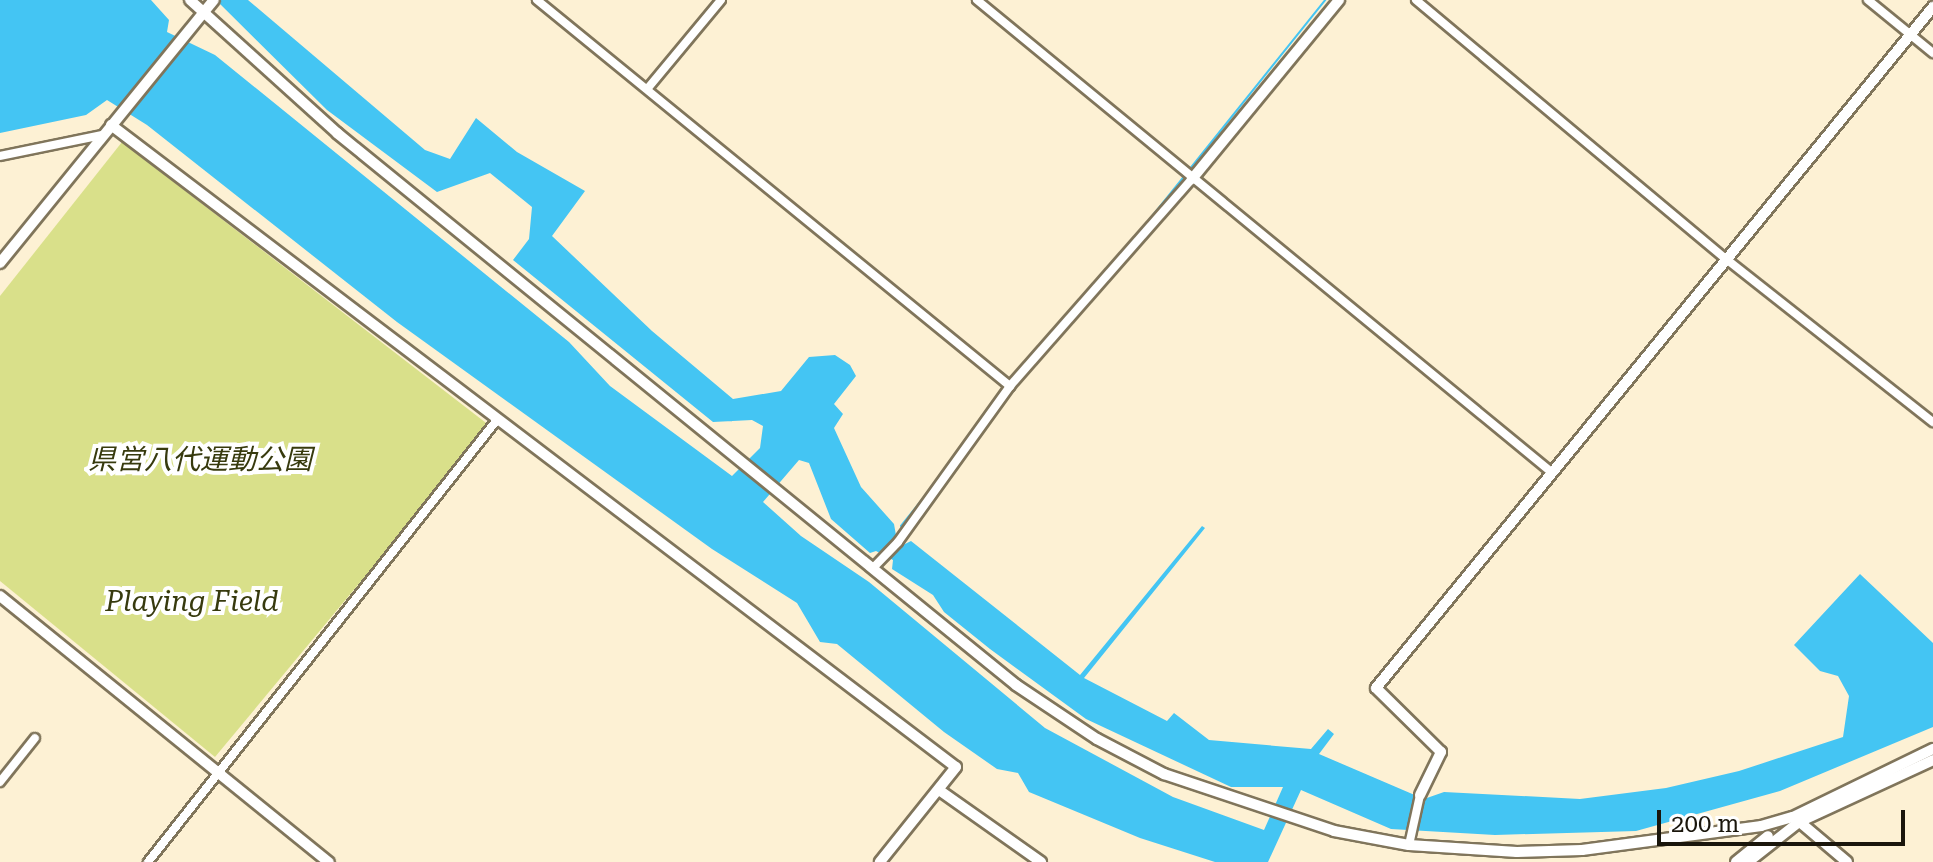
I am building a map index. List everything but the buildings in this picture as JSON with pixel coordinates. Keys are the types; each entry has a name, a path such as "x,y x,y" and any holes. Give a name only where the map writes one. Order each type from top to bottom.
{"street":[{"path":"190,0 337,133 1016,685 1097,739 1178,780 1292,819 1410,839 1517,852 1734,832 1796,819 1933,760"},
{"path":"0,263 214,0"},
{"path":"537,0 1010,386"},
{"path":"648,88 721,0"},
{"path":"977,0 1550,471"},
{"path":"873,568 886,558 1010,386 1339,0"},
{"path":"1416,0 1725,258 1933,422"},
{"path":"1868,0 1933,53"},
{"path":"1410,839 1420,795 1441,752 1376,688 1550,471 1933,7"},
{"path":"111,125 496,421 956,767 880,862"},
{"path":"0,156 102,135"},
{"path":"148,862 496,421"},
{"path":"0,596 329,862"},
{"path":"0,782 35,738"},
{"path":"1736,862 1796,819 1933,749"},
{"path":"939,790 1041,862"},
{"path":"1748,862 1796,819"},
{"path":"1796,819 1847,862"},
{"path":"1517,852 1528,862"}],"green space":[{"name":"県営八代運動公園","path":"122,142 490,426 215,757 0,581 0,296"}],"water":[{"path":"0,0 151,0 169,20 167,32 215,55 569,342 610,386 732,476 760,448 763,426 752,420 713,422 513,260 529,239 532,207 490,173 437,192 327,110 216,0 248,0 425,150 450,159 476,118 517,152 585,191 552,236 652,331 733,399 781,391 809,357 835,355 850,365 856,376 834,404 843,414 834,428 861,487 894,524 897,541 903,545 911,541 1080,675 1202,526 1205,528 1084,678 1167,721 1174,713 1209,740 1311,749 1328,729 1334,734 1319,754 1424,799 1444,792 1580,799 1666,788 1739,771 1843,737 1849,696 1838,676 1820,671 1794,645 1860,574 1933,643 1933,727 1780,791 1636,831 1495,835 1391,829 1301,790 1268,862 1215,862 1140,838 1029,792 1018,773 997,769 944,732 837,644 820,642 797,603 712,549 397,322 147,125 107,100 86,115 0,133","holes":["799,460 809,463 831,519 870,553 876,551 893,560 892,569 933,595 944,612 1086,719 1231,787 1283,787 1264,830 1173,797 1045,728 869,582 801,536 763,502"]}],"waterway":[{"path":"1189,170 1325,0"},
{"path":"1129,245 1185,175"},
{"path":"901,526 933,486"}],"park label":[{"name":"Playing Field","path":"192,602"}]}
